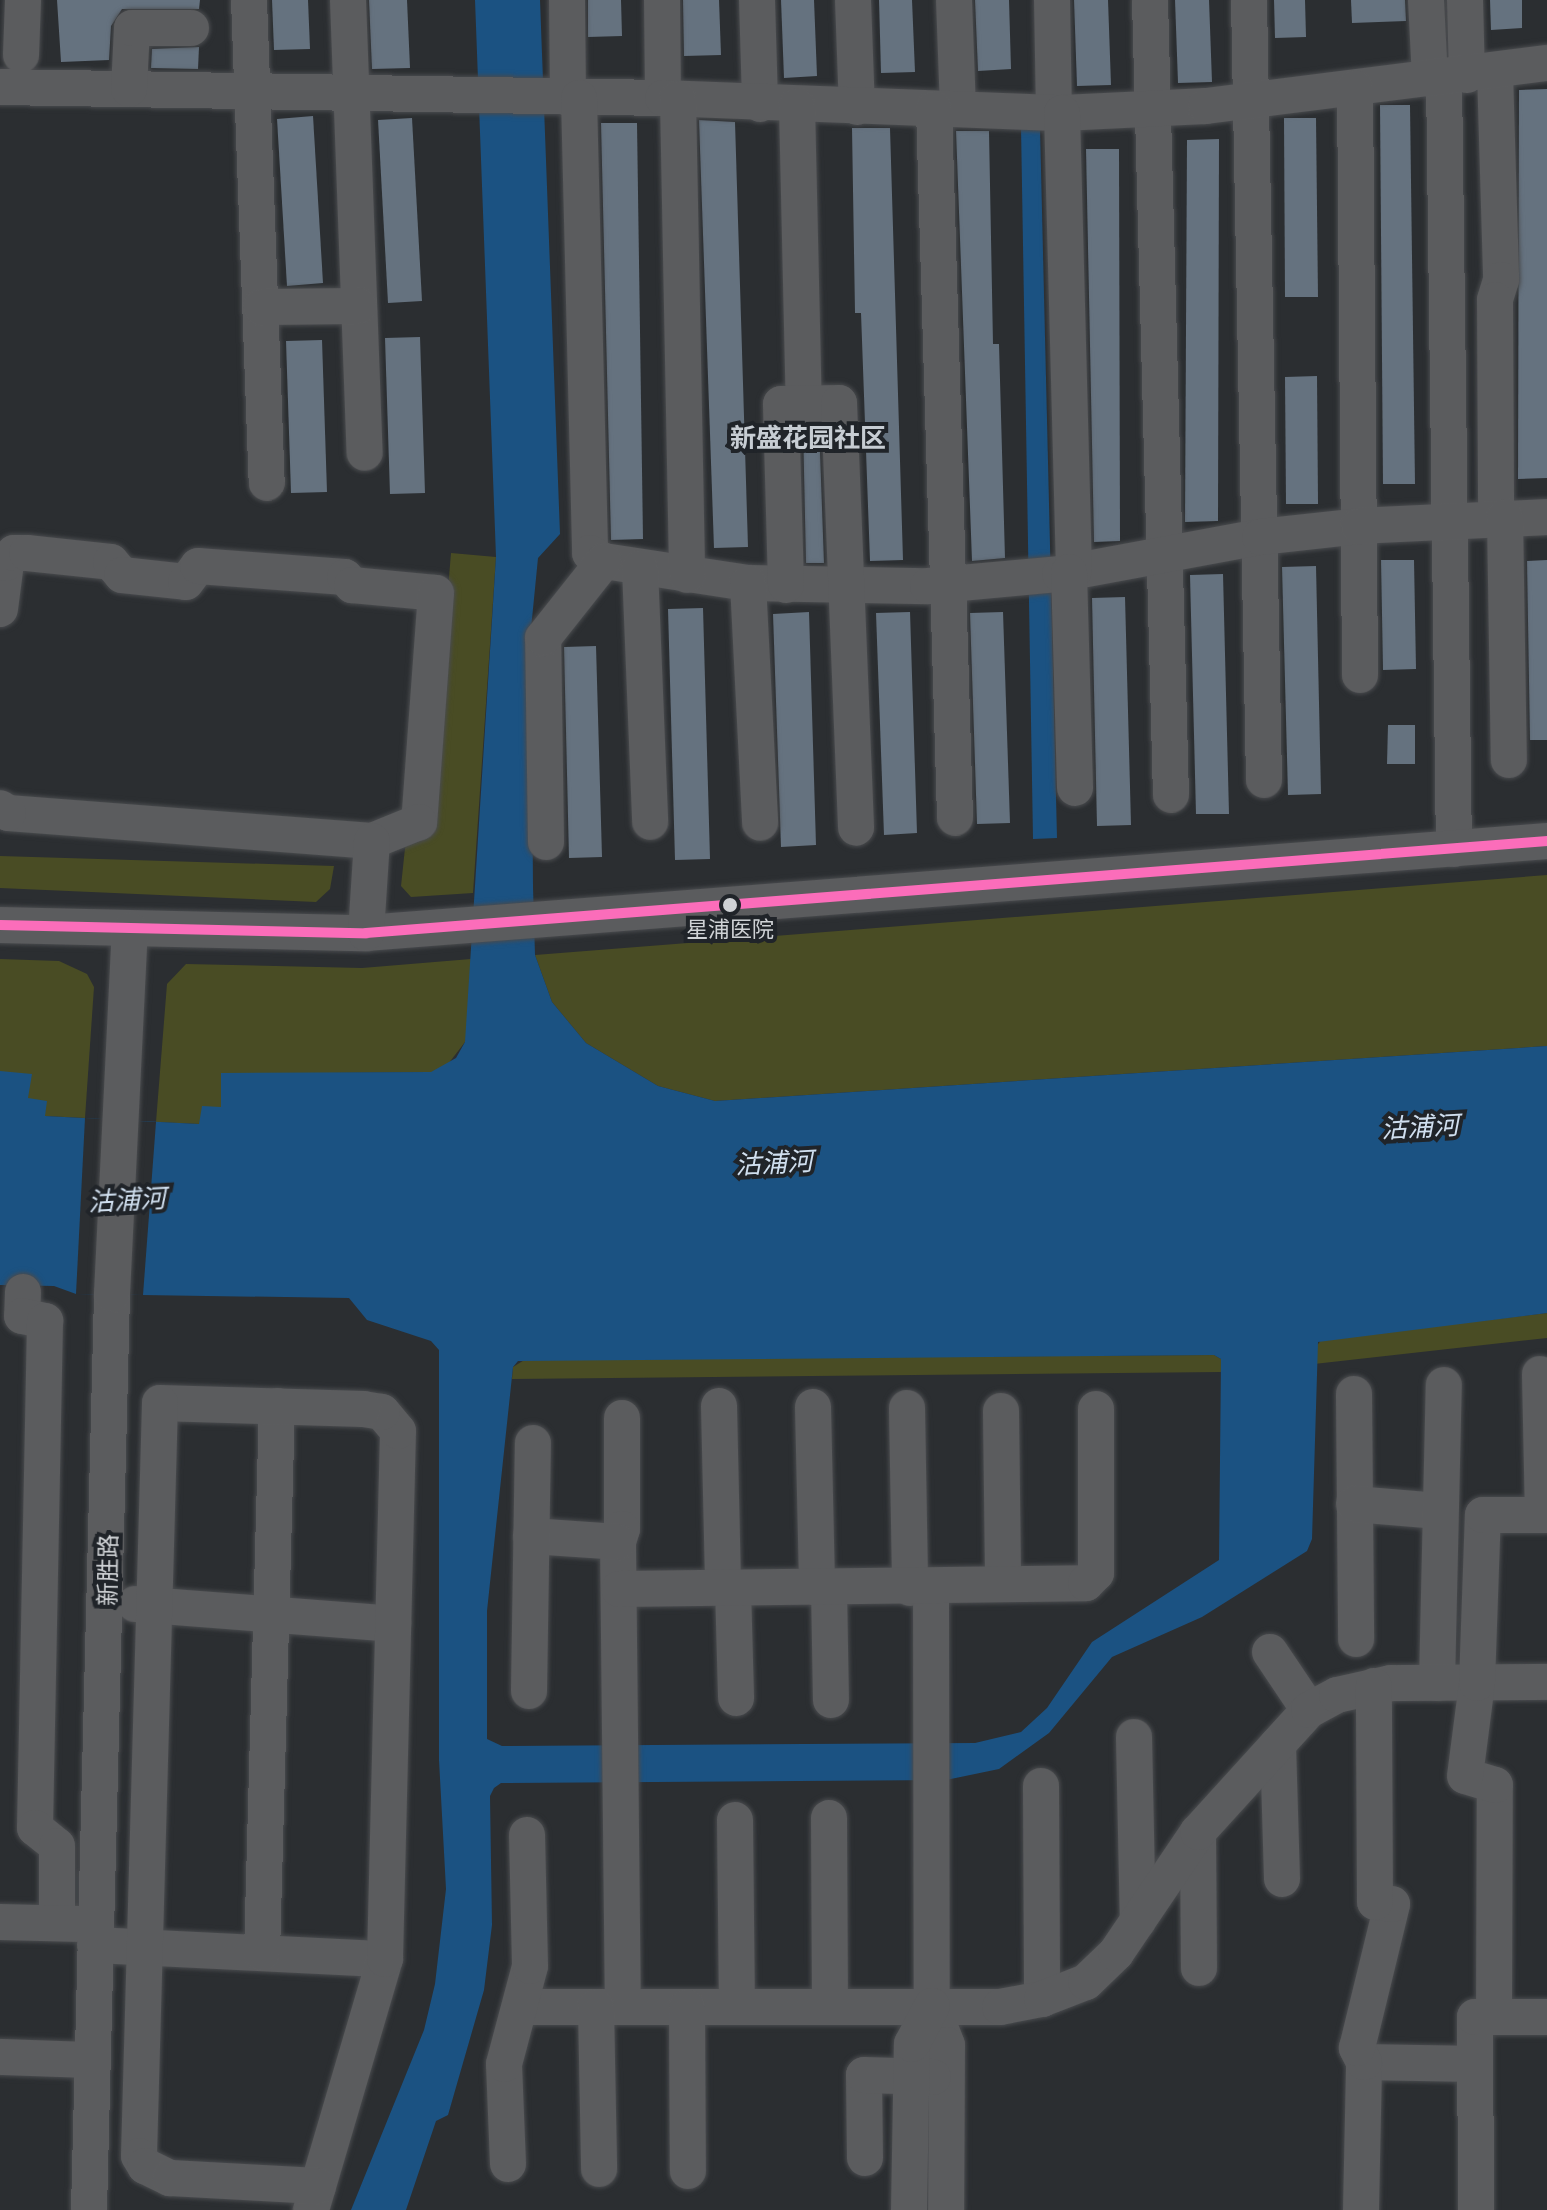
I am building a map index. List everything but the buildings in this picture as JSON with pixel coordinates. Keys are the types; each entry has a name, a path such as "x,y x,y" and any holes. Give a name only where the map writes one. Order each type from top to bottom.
{"street":[{"path":"249,0 267,483"},
{"path":"348,0 365,453"},
{"path":"567,0 566,98 590,553 604,561 748,583 946,585 1067,572 1260,537 1451,519 1547,517"},
{"path":"662,0 671,99 687,575"},
{"path":"757,0 760,104"},
{"path":"853,0 857,107"},
{"path":"954,0 946,109 946,585 955,818"},
{"path":"1052,0 1058,113 1067,572 1075,788"},
{"path":"1150,0 1171,795"},
{"path":"1249,0 1255,100 1264,780"},
{"path":"1426,0 1459,76 1501,280 1495,300 1509,760"},
{"path":"1454,849 1451,519 1459,76 1465,0"},
{"path":"129,89 132,28 191,28"},
{"path":"0,87 671,99 797,106 1058,113 1154,111 1547,63"},
{"path":"1355,88 1360,675"},
{"path":"797,106 804,404"},
{"path":"261,307 359,306"},
{"path":"786,585 781,404 839,403 856,828"},
{"path":"0,808 8,813 372,841 419,822 436,593 352,585 345,577 198,566 186,582 122,575 111,562 27,553 14,553 1,591"},
{"path":"546,842 543,638 604,561"},
{"path":"640,568 650,822"},
{"path":"748,583 760,823"},
{"path":"408,634 402,724 425,738"},
{"path":"366,933 372,841"},
{"path":"0,925 366,933 1547,841"},
{"name":"新胜路","path":"89,2210 107,1602 112,1294 130,930"},
{"path":"23,1292 22,1316 45,1321 35,1828 57,1846 57,1923"},
{"path":"1494,2016 1495,1785 1465,1776 1477,1683 1483,1515 1545,1515 1540,1374"},
{"path":"1437,1683 1439,1511 1445,1493 1444,1385"},
{"path":"1354,1394 1356,1639"},
{"path":"160,1403 277,1406 382,1412 398,1431 385,1959 314,2198 170,2178 145,2166 139,2156 158,1607 160,1403"},
{"path":"262,1953 277,1406"},
{"path":"719,1406 736,1698"},
{"path":"813,1407 831,1700"},
{"path":"907,1408 931,1735 932,2006 947,2045 946,2210"},
{"path":"619,1589 920,1588 948,1582 1086,1583 1096,1573 1096,1409"},
{"path":"1001,1411 1003,1583"},
{"path":"599,2169 620,1790 618,1542 622,1529 622,1418"},
{"path":"529,1691 533,1443"},
{"path":"1354,1504 1439,1511"},
{"path":"531,1536 618,1542"},
{"path":"107,1602 393,1624"},
{"path":"1270,1652 1309,1710"},
{"path":"520,2007 1000,2007 1042,1999 1086,1982 1116,1953 1198,1832 1309,1710 1337,1695 1374,1686 1547,1682"},
{"path":"1361,2210 1364,2062 1357,2048 1392,1904 1375,1902 1374,1686"},
{"path":"1134,1737 1138,1921"},
{"path":"1278,1744 1282,1879"},
{"path":"1041,1786 1042,1999"},
{"path":"829,1818 830,2007"},
{"path":"735,1820 737,2007"},
{"path":"1198,1832 1199,1968"},
{"path":"508,2164 504,2064 530,1966 527,1835"},
{"path":"0,1922 57,1923 147,1948 385,1959"},
{"path":"909,2210 912,2044 932,2006"},
{"path":"687,2007 688,2171"},
{"path":"1476,2210 1475,2017 1547,2017"},
{"path":"0,2057 92,2060"},
{"path":"1364,2062 1474,2064"},
{"path":"865,2158 864,2075 947,2078"}],"green space":[{"path":"451,553 496,557 473,893 411,897 401,886 405,848 409,839 428,832"},
{"path":"0,856 334,866 330,889 316,902 0,888"},
{"path":"1547,875 1547,1046 715,1101 658,1086 586,1043 552,1002 535,955"},
{"path":"0,959 59,961 87,974 94,987 85,1118 45,1116 0,1071"},
{"path":"471,959 471,1023 465,1042 445,1068 432,1072 221,1074 221,1107 200,1124 156,1122 167,984 186,964 362,968"},
{"path":"1547,1313 1547,1338 1314,1364 1315,1348 1322,1339"},
{"path":"1214,1355 1221,1359 1221,1372 512,1379 513,1367 526,1359"}],"water":[{"name":"沽浦河","path":"475,0 540,0 560,534 538,558 531,629 533,887 535,955 552,1002 586,1043 658,1086 715,1101 1547,1046 1547,1313 1318,1342 1312,1539 1307,1551 1202,1617 1112,1657 1049,1733 999,1769 946,1780 501,1783 494,1788 490,1796 492,1925 484,1990 448,2115 436,2121 406,2210 351,2210 424,2030 435,1984 446,1889 439,1760 439,1350 431,1341 367,1320 349,1298 76,1294 54,1286 0,1285 0,1071 32,1074 28,1098 47,1101 45,1116 199,1124 202,1106 221,1107 221,1073 431,1072 456,1058 465,1042 496,557","holes":["1214,1355 1221,1359 1219,1560 1092,1642 1047,1708 1021,1732 975,1743 502,1746 487,1739 487,1611 513,1367 518,1361"]},
{"path":"1021,126 1040,127 1057,838 1033,839"}],"pier":[{"path":"85,1118 156,1122 143,1295 76,1294"}],"transit line":[{"path":"0,925 366,933 1547,841"}],"place":[{"name":"星浦医院","path":"730,905"}],"district":[{"name":"新盛花园社区","path":"808,439"}]}
